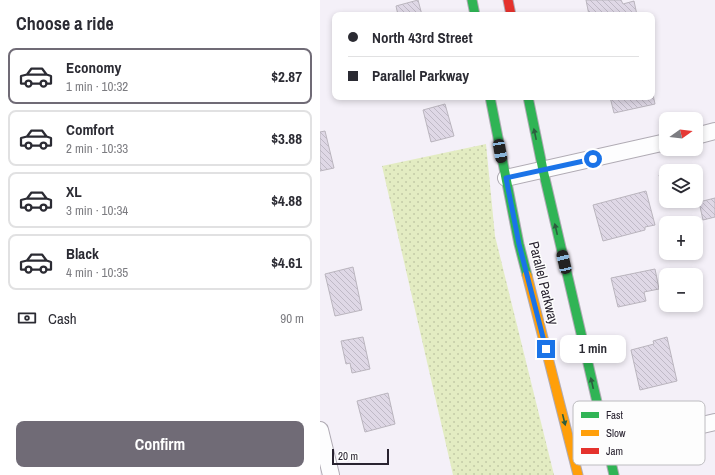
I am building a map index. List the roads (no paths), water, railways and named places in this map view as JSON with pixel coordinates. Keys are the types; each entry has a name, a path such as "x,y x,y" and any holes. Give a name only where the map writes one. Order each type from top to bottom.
{"main road":[{"path":"472,0 474,12"},
{"path":"508,0 510,12"},
{"name":"Parallel Parkway","path":"491,100 519,244 573,455"},
{"name":"Parallel Parkway","path":"529,100 543,170 596,401"},
{"name":"Parallel Parkway","path":"575,465 578,475"},
{"name":"Parallel Parkway","path":"612,465 614,475"}],"street":[{"path":"703,134 715,131"},
{"path":"506,178 659,144"},
{"path":"705,424 715,422"},
{"path":"320,430 331,475"}]}
